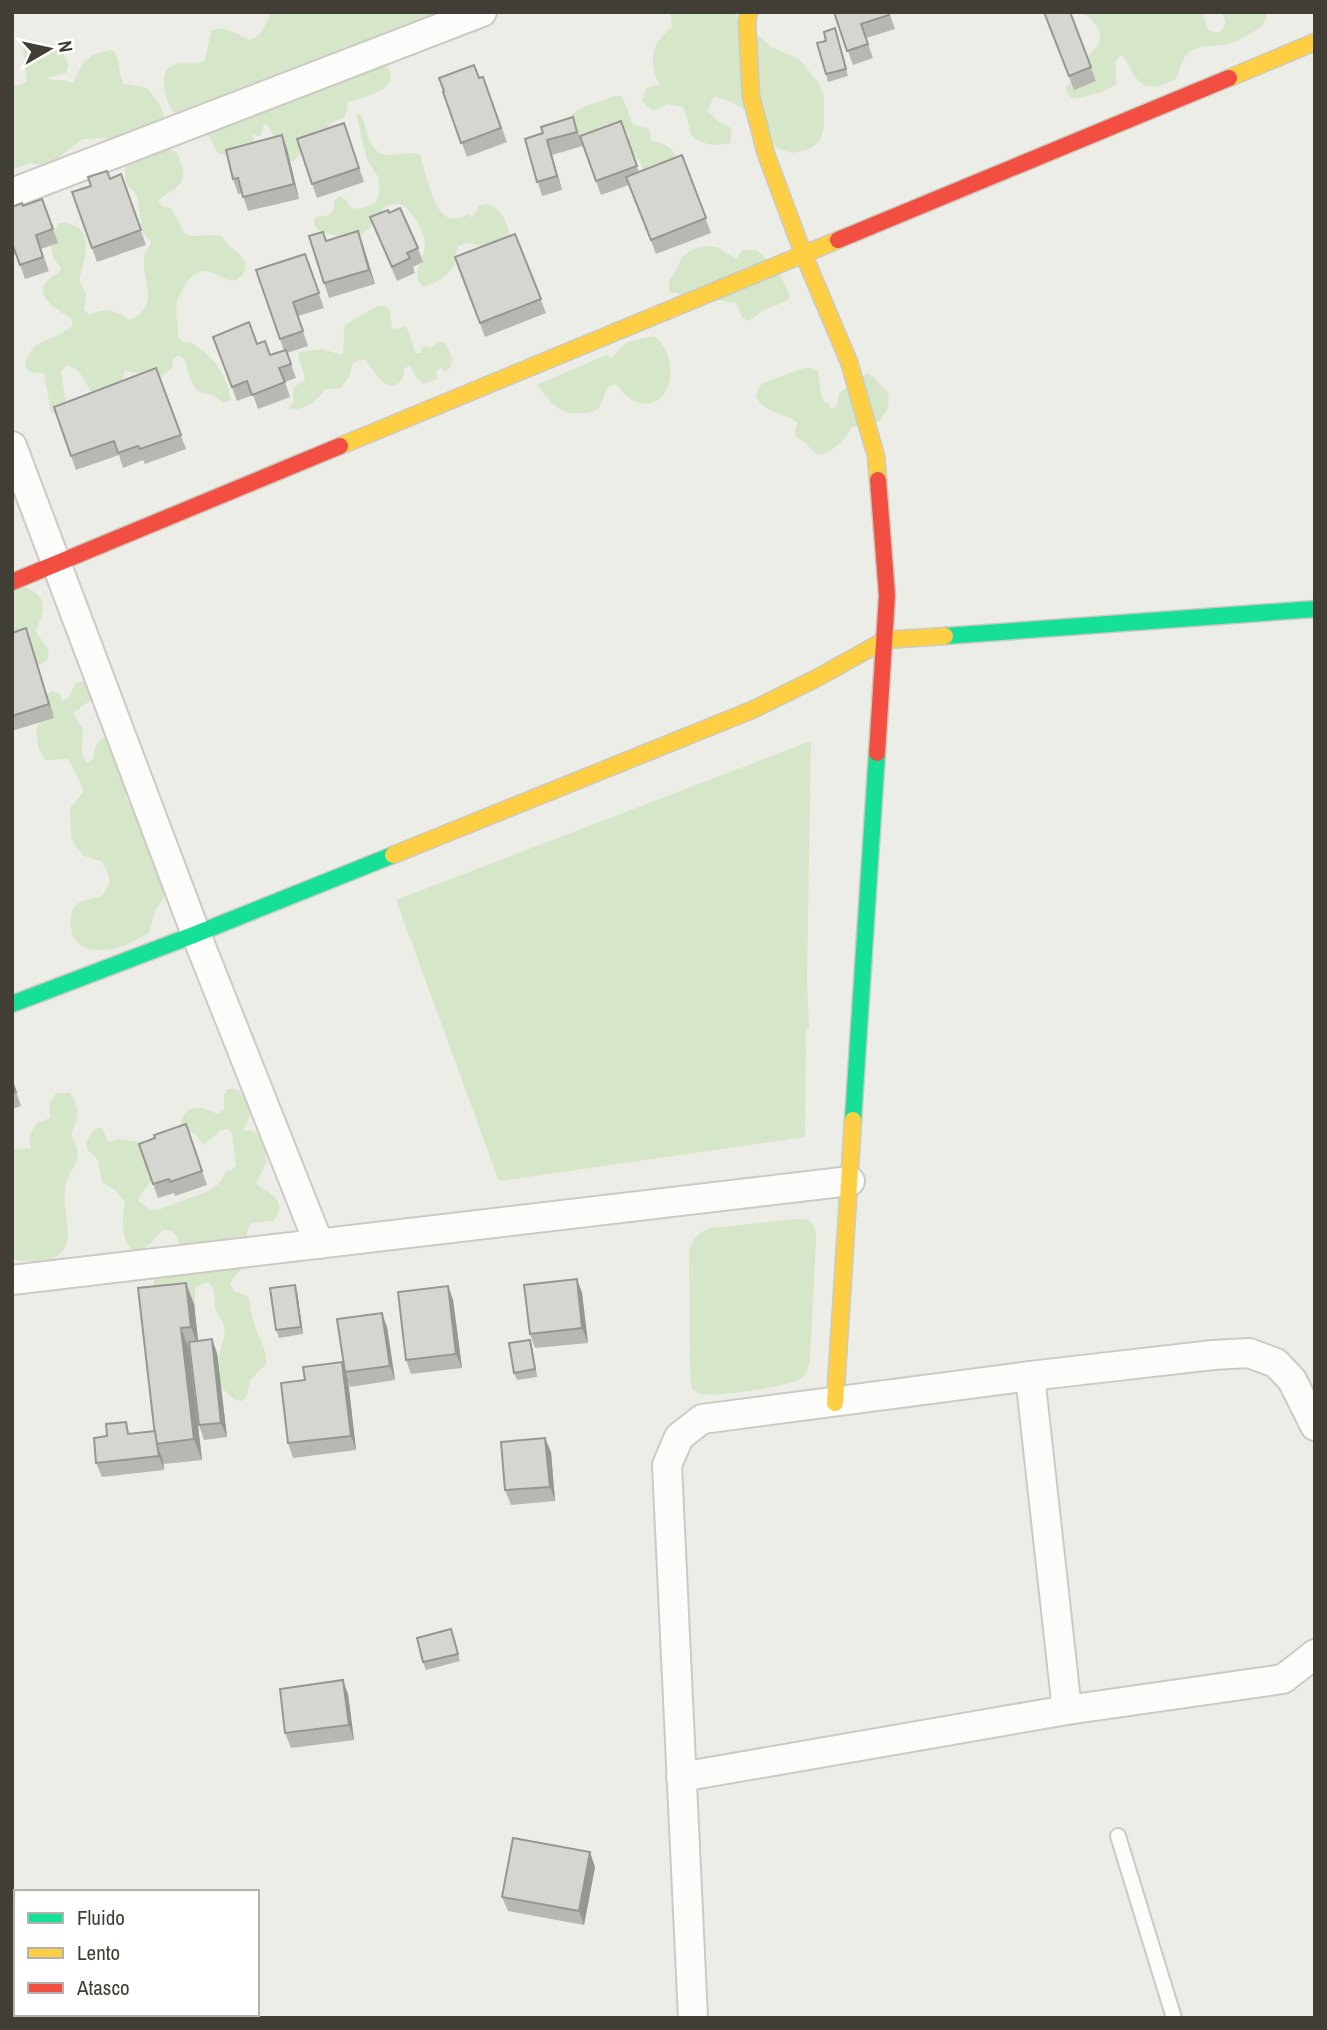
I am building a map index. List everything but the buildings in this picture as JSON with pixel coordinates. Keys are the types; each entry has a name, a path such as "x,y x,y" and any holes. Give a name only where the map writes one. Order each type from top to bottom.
{"street":[{"path":"12,193 482,12"},
{"path":"749,12 747,22 751,96 766,154 803,254 849,362 876,456 887,596 835,1403"},
{"path":"12,582 1315,42"},
{"path":"12,446 196,934 319,1244"},
{"path":"12,1003 196,934 752,710 885,640 1315,609"},
{"path":"12,1280 850,1181"},
{"path":"693,2018 667,1465 679,1437 702,1419 1030,1376 1249,1353 1276,1363 1292,1380 1315,1426"},
{"path":"1030,1376 1067,1710"},
{"path":"681,1777 1067,1710 1283,1679 1315,1654"}],"lane":[{"path":"1118,1836 1174,2018"}],"green space":[{"path":"271,12 450,12 382,60 391,78 388,85 373,94 347,103 344,118 330,123 294,161 282,154 268,125 264,124 261,135 251,133 254,138 252,144 234,156 219,154 204,131 182,120 173,111 165,92 166,72 173,65 205,60 211,31 216,29 226,29 250,40 254,38 261,32","holes":["264,82 242,121 235,121 237,92"]},
{"path":"670,12 732,12 771,47 799,59 819,83 824,97 824,128 819,142 807,150 792,153 778,149 741,107 714,97 707,111 731,128 731,143 709,144 691,135 683,107 668,104 653,111 642,101 646,88 659,84 653,67 654,53 660,40 672,27"},
{"path":"1080,12 1202,12 1208,30 1215,33 1221,31 1225,24 1221,12 1266,13 1262,26 1244,37 1189,53 1183,60 1176,79 1157,86 1146,85 1140,82 1121,55 1116,61 1116,84 1103,92 1073,99 1067,94 1066,87 1079,73 1100,38 1096,24"},
{"path":"37,41 41,47 62,50 68,65 66,73 47,78 73,83 87,59 113,50 124,84 147,88 160,105 165,118 162,125 120,141 104,138 83,139 52,162 44,165 30,163 12,170 12,86 27,81 23,49"},
{"path":"621,96 633,125 648,128 651,141 667,146 677,159 645,176 640,161 630,150 627,132 621,131 588,144 575,135 568,119 574,113 584,106"},
{"path":"356,113 362,116 370,142 378,152 384,155 420,155 433,197 441,212 449,218 469,215 472,218 479,206 487,204 493,207 502,215 508,227 511,247 490,255 475,244 458,246 455,263 449,273 424,287 417,273 425,247 424,237 416,220 403,205 384,207 370,227 357,237 325,233 318,229 314,225 315,217 330,215 334,201 340,196 350,207 358,209 377,201 379,178 367,160"},
{"path":"164,146 177,153 183,178 177,187 158,200 163,207 171,208 185,234 222,236 246,264 243,273 234,281 208,271 197,273 186,284 177,303 178,337 183,342 194,344 213,361 222,372 231,400 224,403 212,395 198,392 190,379 185,359 178,355 172,360 173,367 156,382 149,384 139,373 125,371 121,385 96,396 77,370 67,365 61,371 66,404 58,414 51,412 44,373 30,372 25,366 37,345 72,326 72,319 49,303 43,292 48,280 61,269 52,250 55,231 59,223 71,224 83,234 86,251 79,280 86,293 84,309 89,315 111,311 130,320 139,314 148,300 144,257 151,242 142,231 137,196 127,185 126,163"},
{"path":"717,247 736,259 743,250 757,250 782,280 789,299 764,310 749,321 742,318 736,303 669,292 669,281 685,255 696,248"},
{"path":"377,306 385,306 390,311 392,328 406,326 416,353 420,353 424,346 431,348 436,343 444,342 452,358 449,370 445,373 441,367 436,372 437,379 423,384 417,379 410,365 404,369 401,381 392,385 382,381 366,360 359,360 353,363 349,377 340,388 326,389 310,404 288,409 293,403 293,388 305,379 299,352 322,349 342,355 345,325"},
{"path":"654,336 669,358 671,371 664,394 656,401 645,404 632,400 616,384 608,387 597,409 575,414 556,406 537,385 606,355 611,358 627,342"},
{"path":"804,368 818,371 821,394 824,402 830,404 830,409 837,407 839,393 867,373 889,393 888,408 880,421 852,427 838,445 818,455 796,437 798,423 769,410 756,396 763,383"},
{"path":"12,584 33,591 42,602 42,614 36,631 49,655 48,659 37,665 19,636 12,631"},
{"path":"81,681 89,684 91,700 73,713 82,728 84,757 87,763 93,759 98,742 107,737 127,790 125,797 139,814 168,891 155,911 149,933 126,945 107,950 83,946 73,935 71,921 74,907 81,901 102,896 108,887 109,878 101,861 84,856 71,838 70,808 84,791 72,765 67,759 45,760 38,747 36,730 43,717 45,696 52,691 59,693 62,700 69,698 75,684"},
{"path":"811,741 807,978 809,1029 806,1029 805,1137 499,1181 396,900"},
{"path":"227,1089 235,1089 247,1096 252,1111 243,1131 257,1133 267,1162 256,1183 275,1198 280,1207 273,1221 250,1223 245,1265 230,1284 234,1291 249,1297 253,1320 266,1358 266,1364 250,1380 247,1395 242,1401 229,1395 219,1380 218,1359 225,1330 216,1310 211,1285 202,1284 195,1288 196,1319 189,1321 154,1293 154,1270 182,1249 177,1237 171,1231 163,1230 146,1247 133,1251 124,1234 125,1202 115,1190 102,1182 98,1160 87,1149 87,1141 94,1129 102,1128 108,1142 118,1139 146,1143 155,1176 138,1201 150,1209 158,1210 206,1192 219,1184 226,1172 236,1165 232,1134 228,1129 221,1130 204,1145 195,1134 180,1128 181,1120 188,1110 193,1108 217,1114 224,1110"},
{"path":"56,1093 70,1093 78,1113 71,1134 78,1154 77,1160 65,1190 68,1234 66,1244 62,1252 48,1260 12,1259 12,1150 31,1148 29,1136 37,1123 50,1118 49,1105"},
{"path":"809,1220 815,1227 816,1240 810,1361 806,1373 793,1382 767,1388 709,1395 697,1393 692,1389 690,1374 689,1250 693,1242 700,1233 712,1228"}],"traffic: fast":[{"path":"945,636 1315,609"},
{"path":"853,1120 877,753"},
{"path":"12,1004 393,855"}],"traffic: slow":[{"path":"749,12 747,22 751,96 766,154 803,253 849,362 876,456 878,480"},
{"path":"1229,78 1315,42"},
{"path":"340,446 838,240"},
{"path":"393,855 752,710 885,640 945,636"},
{"path":"835,1403 853,1120"}],"traffic: jam":[{"path":"838,240 1229,78"},
{"path":"12,582 340,446"},
{"path":"877,753 887,595 878,480"}]}
